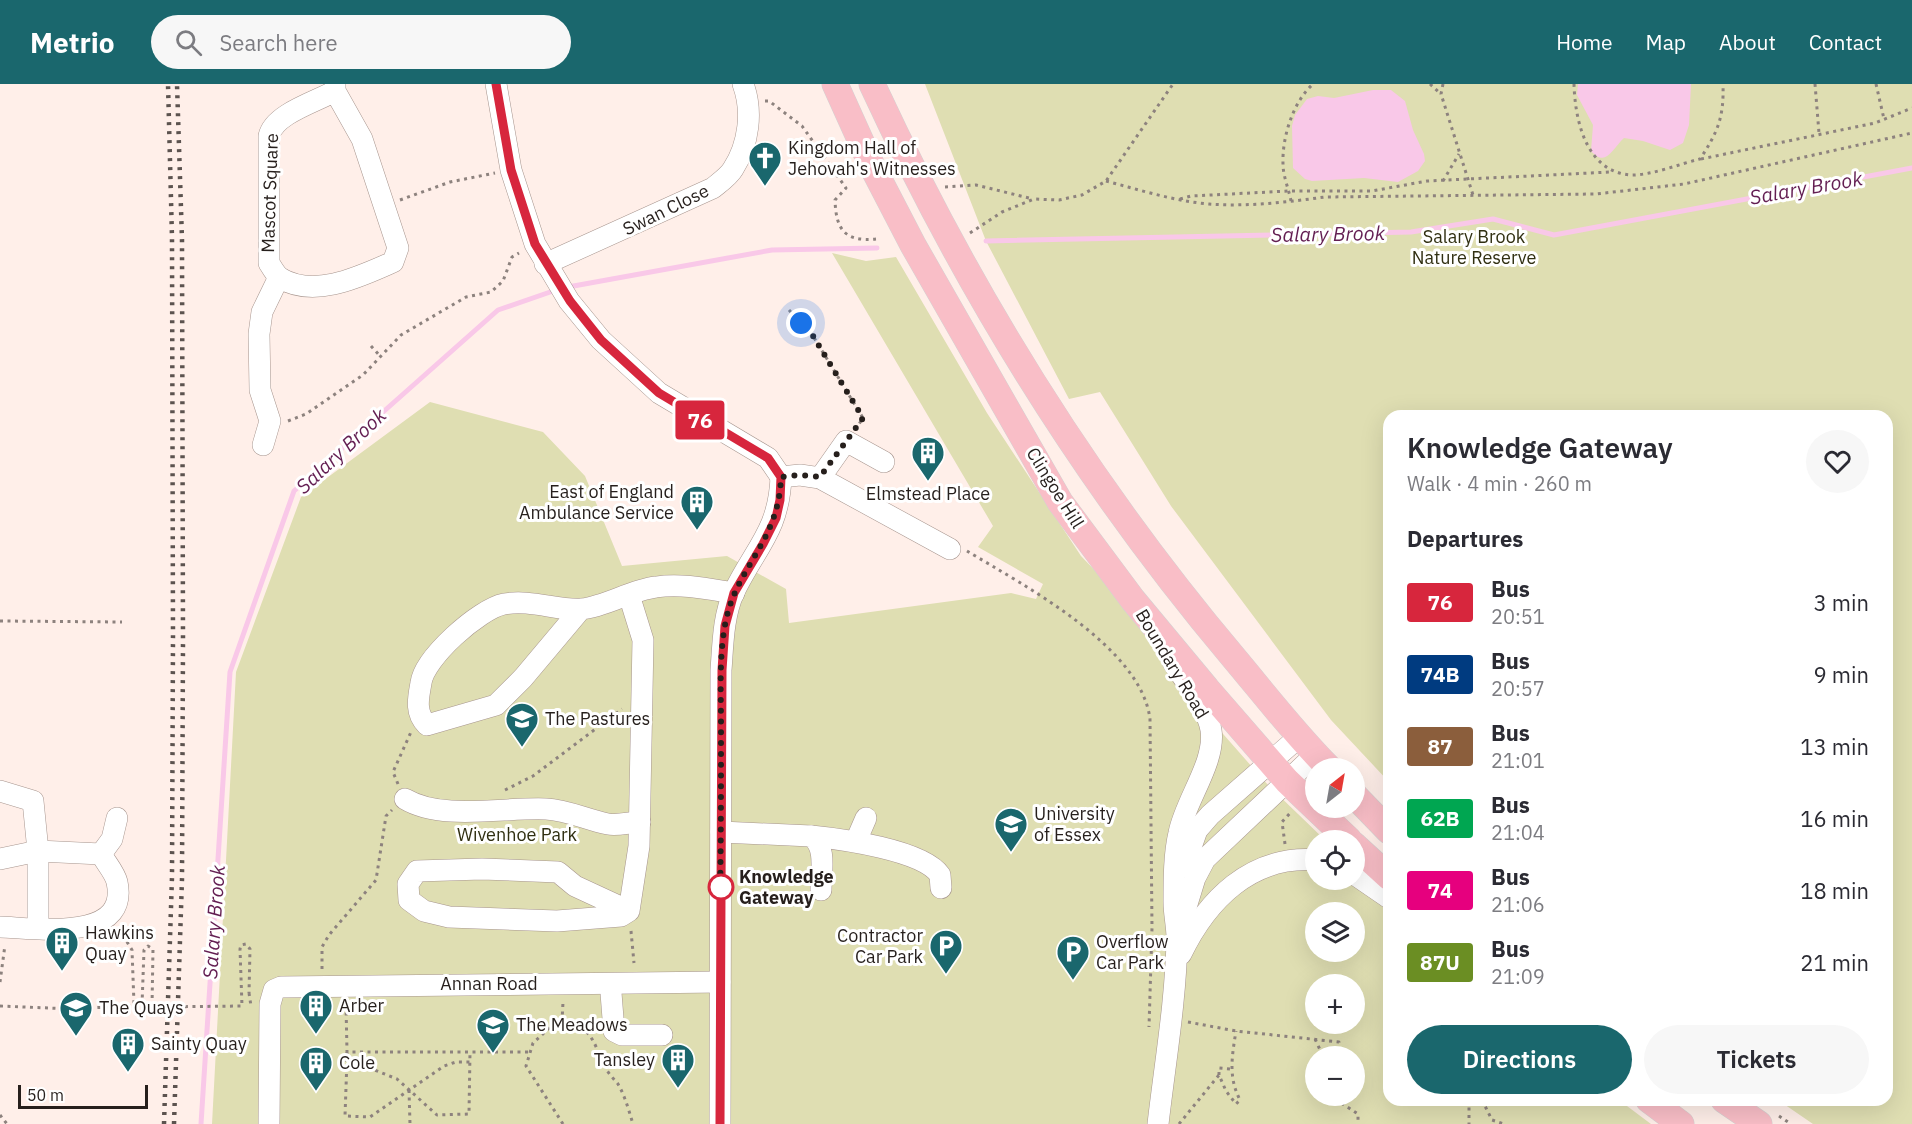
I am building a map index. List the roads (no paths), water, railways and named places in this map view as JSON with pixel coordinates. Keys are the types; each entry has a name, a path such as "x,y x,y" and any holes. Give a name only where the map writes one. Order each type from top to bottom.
{"main road":[{"name":"Clingoe Hill","path":"835,84 872,166 913,245 1060,502 1133,600 1269,762 1338,830"},
{"path":"872,84 912,170 947,236 1079,454 1198,616 1315,753"},
{"path":"1365,806 1383,825"},
{"path":"1365,855 1383,872"},
{"path":"1657,1106 1681,1124"},
{"path":"1733,1106 1759,1124"}],"street":[{"path":"496,84 511,170 535,244 550,272 570,301 601,340 659,393 768,458 781,477 776,518 734,593 725,626 722,670 720,1124"},
{"name":"Mascot Square","path":"335,87 362,139 398,248 393,262 345,282 298,284 279,277 269,263 268,171 272,125 284,115 335,87"},
{"name":"Swan Close","path":"550,272 713,188 733,170 747,134 746,93"},
{"path":"263,445 280,420 260,390 259,334 262,312 279,277"},
{"path":"820,477 846,441 884,462"},
{"path":"781,477 800,475 820,477 950,549"},
{"path":"581,609 523,678 496,705 428,725 420,718 418,705 422,675 444,646 474,620 503,604 540,603 581,609 656,587 702,588 734,593"},
{"path":"629,595 643,640 639,846 629,911 621,916 557,921 449,918 424,911 409,900 408,884 417,872 482,869 558,872 575,886 629,911"},
{"name":"Boundary Road","path":"1133,600 1185,681 1211,729 1207,761 1186,806 1178,835 1174,903 1177,936 1175,967 1158,1124"},
{"name":"Boundary Road","path":"1174,903 1197,830 1210,815 1269,762 1315,753"},
{"name":"Boundary Road","path":"1177,936 1195,878 1205,859 1315,753"},
{"path":"0,790 33,801 38,851 38,928"},
{"path":"405,799 417,806 477,810 547,809 581,815 610,825 640,822"},
{"path":"101,854 112,839 117,818"},
{"path":"856,841 866,818"},
{"path":"721,832 810,836 856,841 929,864 940,875 941,888"},
{"path":"810,836 818,841 821,849 821,890"},
{"path":"0,859 38,851 101,854"},
{"path":"4,928 83,928 111,915 118,901 117,880 101,854"},
{"name":"Boundary Road","path":"1175,967 1199,922 1229,887 1244,876 1287,860 1305,860"},
{"path":"1365,882 1383,894"},
{"name":"Annan Road","path":"269,1124 270,1004 274,990 281,987 720,982"},
{"path":"611,993 614,1031 622,1035 662,1035"}],"waterway":[{"name":"Salary Brook","path":"986,241 1411,232 1493,219 1554,235 1912,168"},
{"name":"Salary Brook","path":"568,287 772,250 877,248"},
{"name":"Salary Brook","path":"201,1124 230,672 294,491 498,310 556,290"}],"railway":[{"path":"164,1124 172,877 173,637 172,238 168,84"},
{"path":"174,1124 182,879 183,640 182,240 177,84"}],"place":[{"name":"Kingdom Hall of Jehovah's Witnesses","path":"765,187"},
{"name":"Elmstead Place","path":"928,482"},
{"name":"East of England Ambulance Service","path":"697,531"},
{"name":"The Pastures","path":"522,748"},
{"name":"University of Essex","path":"1011,853"},
{"name":"Knowledge Gateway","path":"721,887"},
{"name":"Hawkins Quay","path":"62,972"},
{"name":"Contractor Car Park","path":"946,975"},
{"name":"Overflow Car Park","path":"1073,981"},
{"name":"Arber","path":"316,1035"},
{"name":"The Quays","path":"76,1037"},
{"name":"The Meadows","path":"493,1054"},
{"name":"Sainty Quay","path":"128,1073"},
{"name":"Tansley","path":"678,1089"},
{"name":"Cole","path":"316,1092"}],"park label":[{"name":"Salary Brook Nature Reserve","path":"1474,247"},
{"name":"Wivenhoe Park","path":"517,835"}]}
